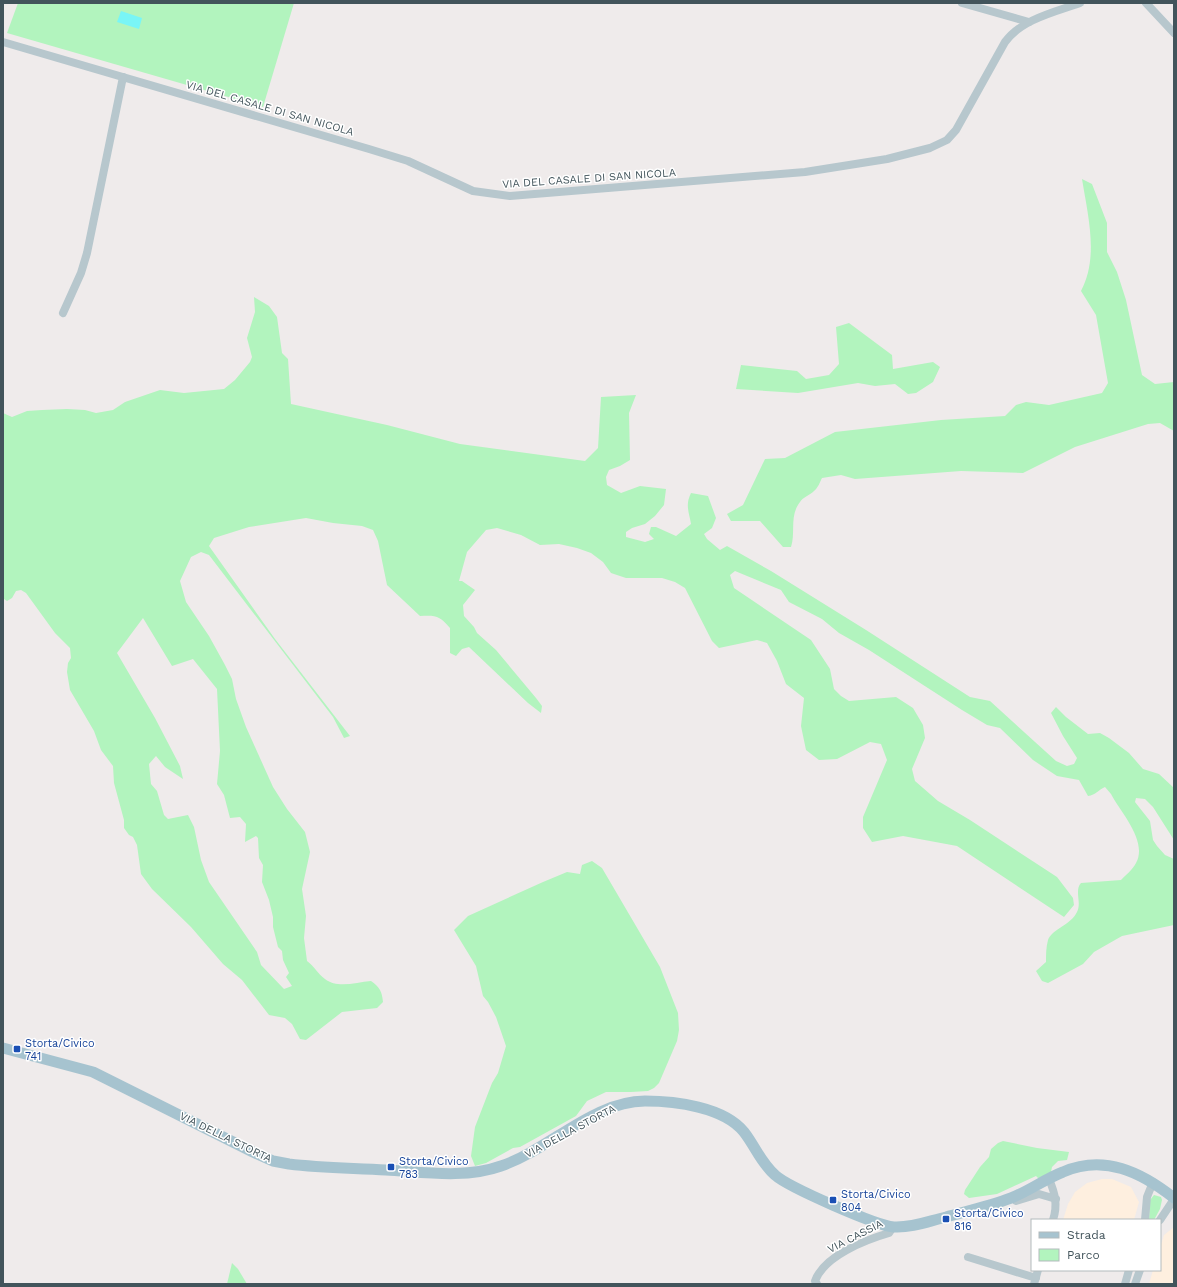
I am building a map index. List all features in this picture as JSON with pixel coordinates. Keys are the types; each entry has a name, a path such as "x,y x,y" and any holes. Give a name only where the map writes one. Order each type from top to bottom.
{"main road":[{"name":"VIA DELLA STORTA","path":"3,1048 93,1072 273,1161 308,1166 438,1173 477,1172 490,1170 514,1161 586,1120 617,1105 641,1101 690,1106 716,1113 732,1120 742,1129 754,1145 766,1166 780,1179 873,1221 893,1227 906,1227 979,1208 1012,1198 1074,1168 1105,1164 1131,1170 1153,1182 1174,1198"}],"street":[{"path":"962,3 1030,22"},
{"name":"VIA DEL CASALE DI SAN NICOLA","path":"3,42 388,155 426,169 473,192 510,196 805,172 887,159 930,148 943,143 954,134 1005,42 1016,30 1030,22 1080,3"},
{"path":"1146,3 1174,33"},
{"path":"63,312 81,273 123,77"},
{"path":"1050,1179 1056,1198 1057,1209 1053,1219"},
{"path":"1145,1219 1147,1197 1153,1182"},
{"path":"979,1208 985,1212 1039,1194 1056,1198"},
{"path":"1161,1219 1174,1198"},
{"name":"VIA CASSIA","path":"817,1284 815,1281 818,1271 832,1260 868,1239 889,1232 893,1227"},
{"path":"968,1257 1036,1277"},
{"path":"1125,1284 1130,1271"},
{"path":"1135,1284 1140,1271"}],"shaded area":[{"path":"1102,1179 1112,1179 1131,1187 1139,1202 1134,1219 1063,1219 1068,1204 1075,1192 1087,1183"},
{"path":"1174,1227 1174,1284 1149,1284 1153,1271 1161,1271 1161,1245 1164,1235"}],"green space":[{"path":"18,3 294,3 263,107 7,33"},
{"path":"1082,179 1092,184 1107,223 1107,252 1117,272 1126,300 1142,375 1155,384 1174,382 1174,431 1160,423 1148,424 1075,447 1023,473 961,471 855,479 841,475 822,478 815,490 803,499 797,507 794,518 791,547 783,547 760,521 731,521 727,514 743,505 765,459 785,458 835,432 941,420 1005,416 1016,405 1026,402 1049,405 1102,393 1108,383 1096,315 1081,291 1090,264 1091,250 1089,222"},
{"path":"254,297 269,306 277,317 282,353 288,359 291,404 387,425 460,444 585,461 598,448 601,397 636,395 629,413 630,460 609,470 606,477 607,485 621,493 640,486 666,489 664,505 655,516 645,524 632,528 626,532 626,537 645,542 654,539 649,534 651,527 656,527 676,536 691,524 688,501 691,493 708,496 716,518 712,528 704,534 707,539 720,550 727,546 771,571 866,630 970,697 990,701 1056,761 1067,766 1074,764 1077,758 1051,713 1056,707 1088,734 1100,733 1109,738 1129,753 1143,769 1159,774 1174,788 1174,840 1153,807 1145,799 1136,798 1135,802 1150,821 1153,840 1157,846 1165,855 1174,859 1174,925 1122,936 1094,952 1083,964 1048,983 1042,981 1036,971 1046,962 1046,948 1048,940 1053,933 1070,920 1077,912 1079,904 1078,890 1081,883 1121,880 1136,863 1139,854 1139,846 1136,837 1132,827 1111,794 1105,787 1093,795 1088,796 1079,780 1057,776 1033,760 1000,728 987,725 869,650 839,633 822,619 789,602 781,590 735,571 730,575 734,588 811,640 830,669 834,689 841,696 849,701 896,697 913,708 923,725 925,738 912,769 915,781 938,801 970,820 1057,877 1073,898 1074,905 1064,917 957,846 903,836 872,842 863,828 863,817 887,760 881,744 870,742 837,759 819,760 806,750 801,726 804,698 786,684 777,661 767,643 757,640 719,648 712,641 685,588 675,582 662,578 626,578 611,573 603,562 591,553 577,548 559,544 540,545 521,535 497,528 486,530 467,552 459,581 462,581 475,590 463,605 464,616 474,627 477,633 496,650 536,698 542,706 541,713 528,703 469,647 462,649 456,656 450,653 450,628 437,617 420,616 387,585 378,541 373,530 362,526 306,518 249,527 214,538 209,546 275,639 350,736 344,738 333,717 209,555 201,552 191,557 180,581 186,602 209,636 232,679 236,699 246,727 273,787 287,809 305,832 310,852 302,889 306,916 304,938 307,961 322,977 330,982 336,984 347,984 371,981 377,985 382,995 383,1002 377,1008 342,1012 306,1040 300,1039 292,1024 285,1018 269,1015 242,980 223,964 191,927 152,889 141,874 137,845 133,837 129,835 124,828 124,820 114,783 113,766 101,750 94,731 70,690 67,672 68,663 71,658 70,648 55,633 26,593 21,590 16,591 12,598 7,601 4,599 3,595 3,413 12,417 27,411 67,409 85,410 96,413 113,410 125,402 160,390 184,393 224,389 235,380 250,362 252,357 247,338 255,312","holes":["143,618 172,666 193,659 217,689 220,751 217,784 224,795 230,818 240,817 246,824 245,842 256,836 258,838 259,858 263,865 262,882 269,900 278,947 282,951 283,960 289,973 286,977 292,986 284,989 261,965 257,952 209,882 201,860 194,827 188,815 168,819 164,815 157,791 151,784 149,764 156,756 165,767 183,779 180,766 155,718 117,653"]},
{"path":"849,323 892,355 893,369 933,362 940,367 933,382 916,393 908,394 895,384 875,386 858,383 798,393 736,389 741,365 797,371 806,379 829,375 839,364 836,327"},
{"path":"592,861 602,868 660,967 678,1013 679,1030 677,1041 659,1083 654,1088 648,1091 606,1092 587,1101 576,1116 520,1147 513,1148 486,1163 475,1166 471,1156 475,1127 492,1083 498,1073 506,1046 496,1017 483,996 476,966 454,930 468,916 543,882 567,872 580,874 582,865"},
{"path":"1003,1141 1037,1148 1069,1152 1067,1160 1058,1161 1052,1167 1051,1172 1039,1179 1036,1176 997,1194 969,1198 964,1194 965,1190 980,1167 989,1157 991,1149"},
{"path":"1154,1195 1161,1197 1162,1200 1160,1209 1155,1219 1149,1219 1150,1200"},
{"path":"232,1263 238,1269 247,1284 227,1284"}],"water":[{"path":"121,11 142,18 139,29 117,22"}],"place":[{"name":"Storta/Civico 741","path":"17,1049"},
{"name":"Storta/Civico 783","path":"391,1167"},
{"name":"Storta/Civico 804","path":"833,1200"},
{"name":"Storta/Civico 816","path":"946,1219"}]}
